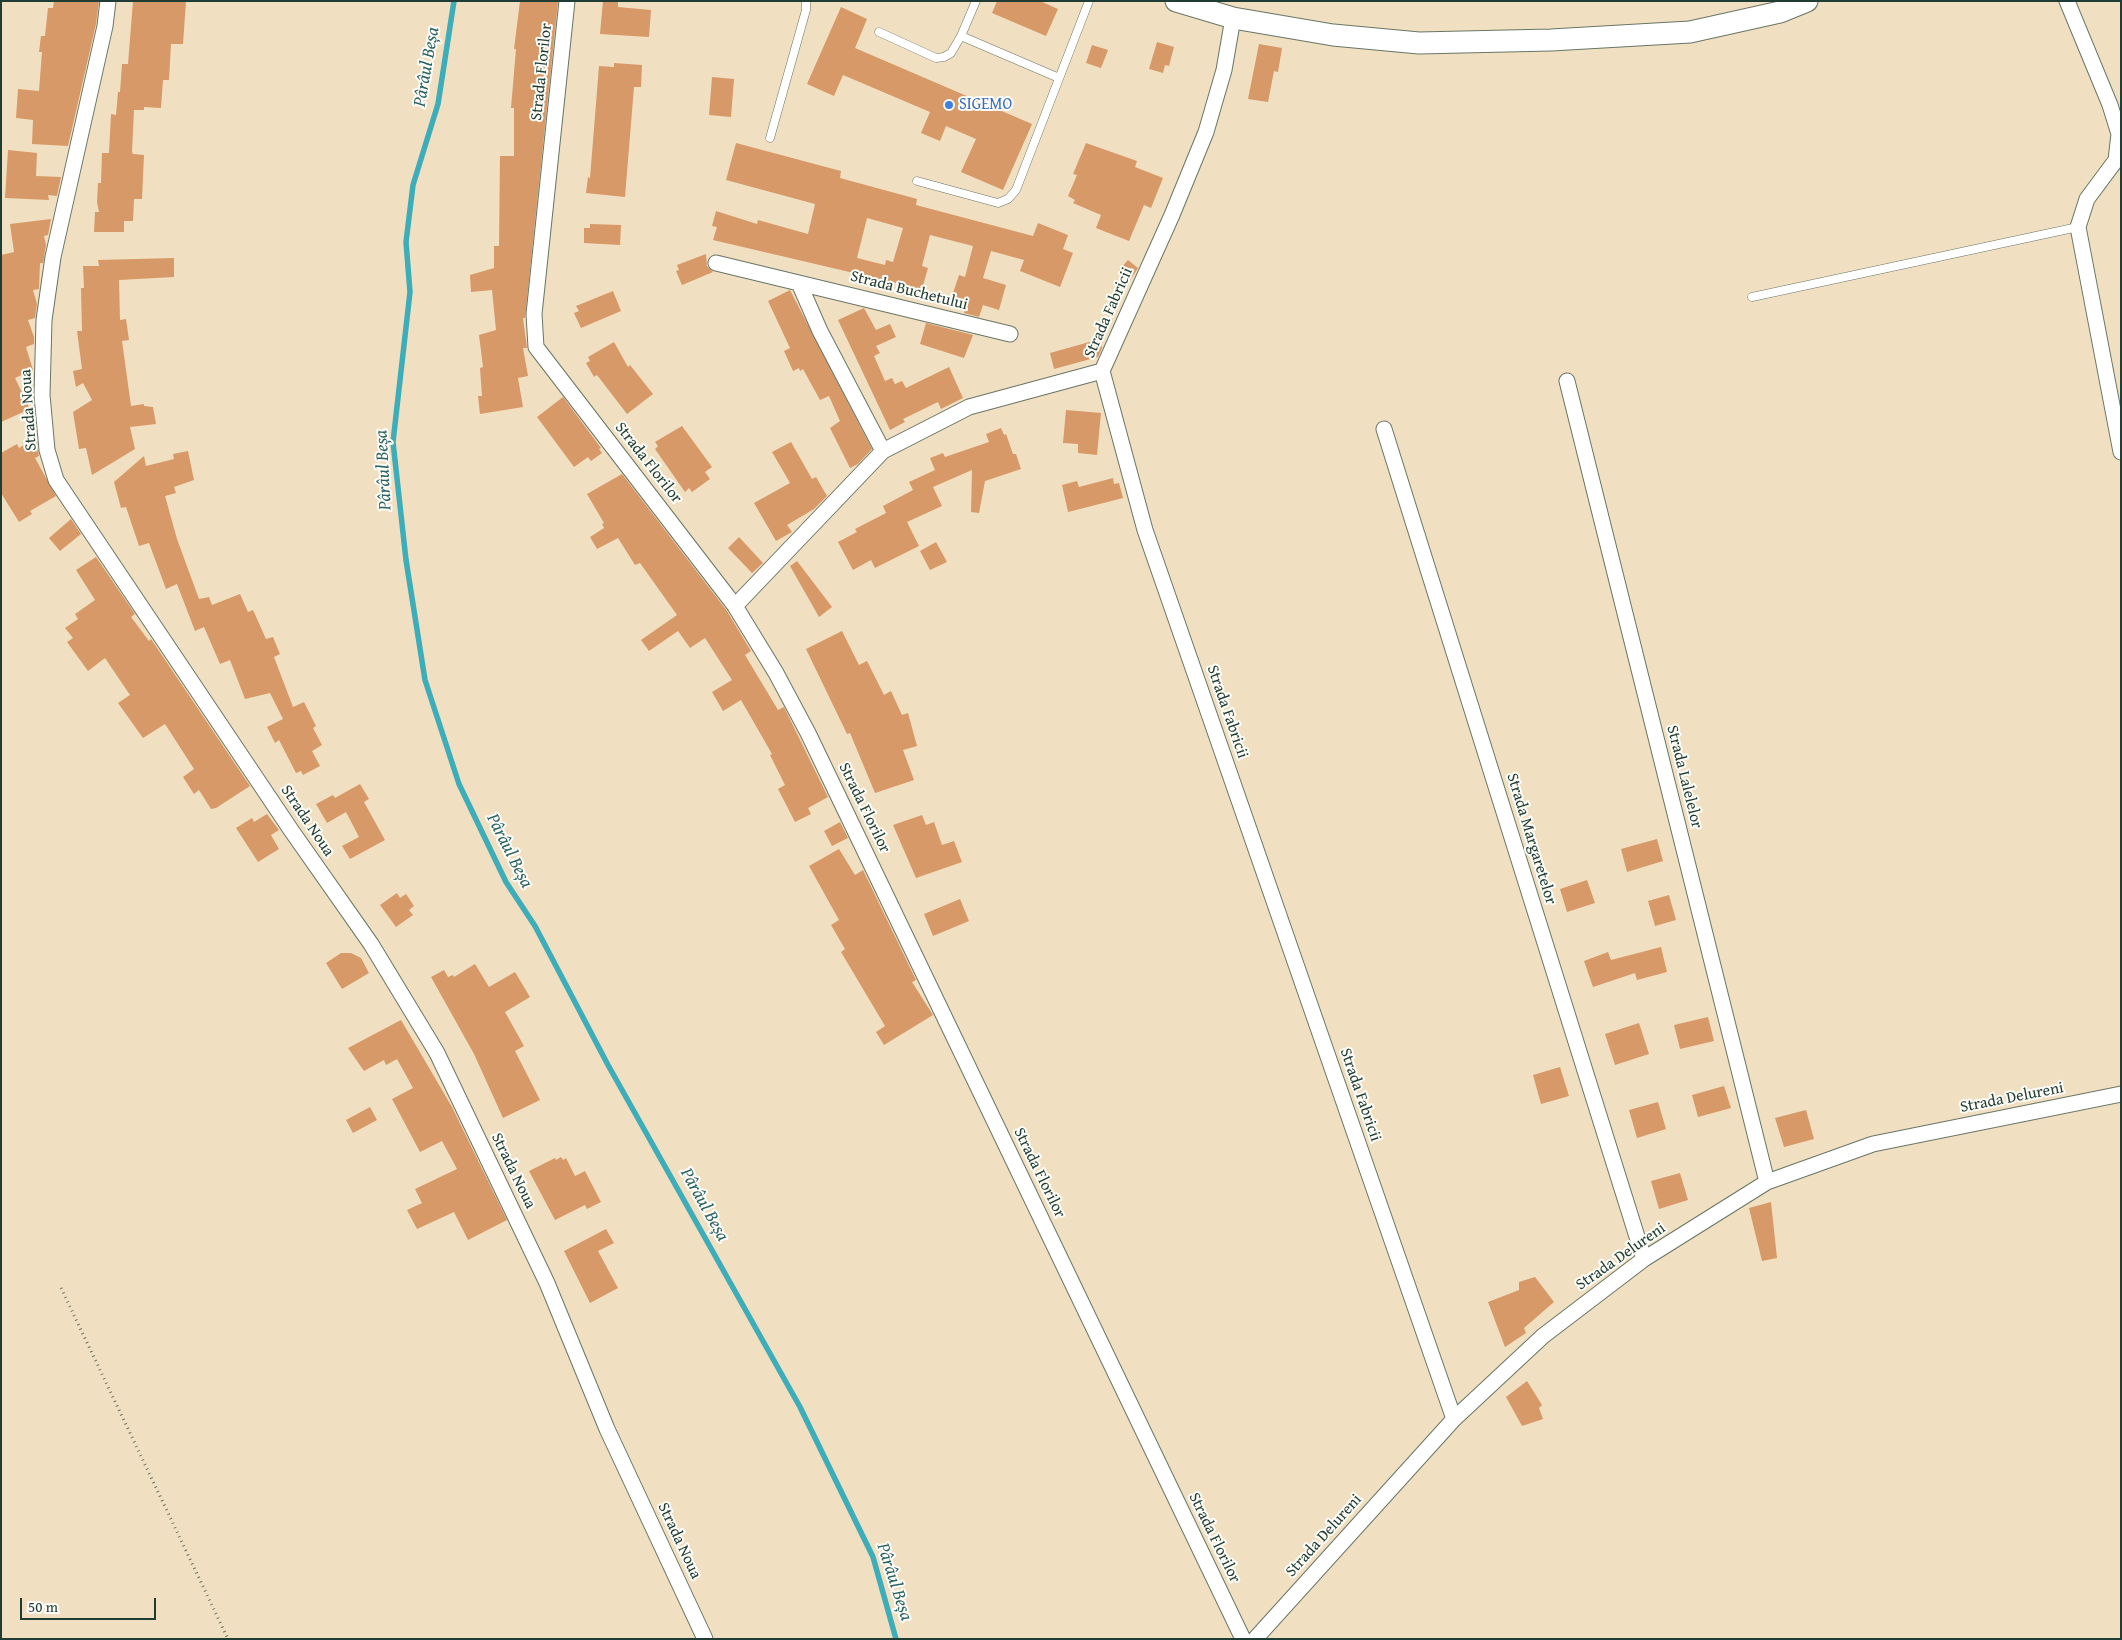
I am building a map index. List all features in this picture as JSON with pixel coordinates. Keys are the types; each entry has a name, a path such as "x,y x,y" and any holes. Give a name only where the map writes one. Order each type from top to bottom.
{"main road":[{"path":"1176,1 1233,18 1334,36 1418,43 1551,40 1690,32 1780,12 1807,1"}],"street":[{"name":"Strada Noua","path":"108,1 105,26 53,257 44,320 42,395 47,450 56,480 291,830 371,944 437,1053 547,1283 607,1429 705,1639"},
{"name":"Strada Florilor","path":"567,1 534,314 536,347 735,606 808,732 1242,1639"},
{"path":"2067,1 2110,104 2119,134 2116,160 2087,199 2078,226 2119,428 2121,452"},
{"name":"Strada Fabricii","path":"1233,18 1224,70 1206,132 1172,214 1102,371 1145,530 1454,1419"},
{"name":"Strada Buchetului","path":"716,263 1010,334"},
{"path":"799,283 820,330 883,451"},
{"path":"735,606 883,451 969,406 1102,371"},
{"name":"Strada Lalelelor","path":"1567,381 1767,1182"},
{"name":"Strada Margaretelor","path":"1384,429 1644,1259"},
{"name":"Strada Delureni","path":"1255,1639 1454,1419 1543,1336 1644,1259 1767,1182 1873,1144 2121,1094"}],"lane":[{"path":"770,138 806,10 806,1"},
{"path":"879,32 936,58 944,57 951,53 961,36 976,1"},
{"path":"917,181 998,203 1008,199 1016,190 1089,1"},
{"path":"961,36 1060,78"},
{"path":"1752,297 2078,226"}],"path":[{"path":"61,1288 228,1639"}],"building":[{"path":"54,1 99,1 96,24 68,146 32,144 33,120 16,118 18,89 39,91 42,52 39,52 41,36 45,36 48,8 53,8"},
{"path":"133,1 186,1 183,44 171,44 169,80 163,80 161,108 144,107 144,110 134,110 132,152 133,154 144,155 142,199 134,199 133,221 124,221 124,232 94,232 95,212 99,212 97,202 98,183 101,183 102,153 109,153 111,114 116,115 122,64 128,64"},
{"path":"520,1 558,1 525,318 523,318 527,348 523,348 528,376 518,378 523,407 480,414 478,396 482,396 480,368 483,367 479,335 496,330 492,290 471,292 470,275 494,268 494,246 499,246 500,156 514,156 514,108 511,108 516,49 514,49"},
{"path":"603,1 618,2 618,7 651,10 649,37 600,34"},
{"path":"997,1 1040,1 1058,9 1046,36 992,13"},
{"name":"SIGEMO","path":"841,7 867,19 855,48 1032,124 1003,190 961,172 976,139 946,126 940,141 921,133 930,112 843,75 834,96 807,84"},
{"path":"1157,42 1174,47 1169,66 1165,65 1163,73 1149,69"},
{"path":"1259,44 1282,48 1278,72 1274,71 1268,102 1248,99"},
{"path":"1092,45 1108,50 1101,68 1086,63"},
{"path":"614,63 642,65 641,87 634,87 625,197 586,193 588,177 590,178 599,66 614,67"},
{"path":"712,77 734,79 731,117 709,115"},
{"path":"736,143 841,171 840,178 917,199 916,205 1033,236 1038,223 1068,235 1063,249 1073,253 1060,287 1020,271 1024,260 991,251 983,278 1006,285 999,310 983,305 979,317 964,313 967,300 952,296 959,275 965,277 973,246 930,235 922,266 928,268 922,289 713,240 717,227 712,226 716,211 757,224 758,220 808,234 815,204 726,180","holes":["867,218 903,228 893,262 886,260 885,265 857,258"]},
{"path":"1086,143 1137,161 1135,167 1163,178 1151,208 1144,205 1129,241 1096,228 1101,215 1073,203 1075,200 1068,196 1077,175 1073,174"},
{"path":"8,150 37,153 36,176 61,177 57,196 48,195 49,200 5,198"},
{"path":"51,219 48,235 44,236 46,245 43,263 40,263 39,289 33,290 37,304 35,318 28,320 34,337 34,344 26,347 33,370 15,378 30,409 1,422 1,255 14,252 10,224"},
{"path":"590,224 621,225 620,245 584,243 584,228 590,228"},
{"path":"706,254 707,266 713,272 682,285 676,271 679,270 677,265"},
{"path":"174,258 174,277 119,280 120,320 126,319 129,340 122,341 131,406 144,404 144,406 153,407 156,424 130,427 135,449 92,475 86,448 79,449 73,412 92,400 83,383 76,387 73,371 82,369 77,331 82,331 81,288 84,288 83,266 99,266 98,260"},
{"path":"1128,260 1138,268 1129,282 1118,271"},
{"path":"790,290 872,449 858,464 850,468 830,428 840,421 829,396 820,400 803,369 800,371 799,368 793,371 784,351 790,348 768,301"},
{"path":"613,291 621,311 581,328 574,313 579,311 576,306"},
{"path":"864,308 876,330 890,324 896,337 876,346 880,353 874,356 885,381 892,378 895,384 902,381 906,388 949,367 963,398 941,409 938,402 903,419 905,422 890,430 838,320"},
{"path":"926,323 973,335 964,358 920,344"},
{"path":"1100,339 1102,348 1098,357 1054,369 1050,353"},
{"path":"614,342 628,367 630,365 653,394 627,414 597,375 594,377 586,363 590,361 588,357"},
{"path":"563,397 601,448 599,449 602,453 591,461 588,457 574,467 537,417"},
{"path":"1066,410 1101,413 1097,455 1078,453 1078,444 1063,443"},
{"path":"682,426 712,467 705,472 710,479 692,492 689,488 685,492 655,449 658,446 655,442"},
{"path":"1001,428 1004,435 1006,434 1013,454 1016,454 1021,469 985,481 979,513 971,512 972,470 933,487 942,506 907,522 919,546 875,568 871,560 853,570 838,542 857,532 855,529 886,513 883,506 913,490 909,482 935,470 930,458 943,453 945,457 989,442 986,434"},
{"path":"36,438 39,456 35,458 56,496 30,511 32,514 19,522 1,493 1,453 17,444 19,448"},
{"path":"791,442 812,479 816,477 827,496 814,509 787,525 792,532 776,541 754,503 790,483 772,452"},
{"path":"188,451 194,480 174,487 176,493 165,496 177,539 199,599 209,597 212,605 240,594 248,612 253,610 266,639 273,637 280,654 274,657 293,707 304,702 316,726 313,728 322,745 312,751 320,766 303,775 301,771 296,773 279,740 275,743 267,727 283,719 270,693 245,699 230,660 220,664 204,627 195,631 177,584 166,589 149,543 139,546 126,507 121,508 114,482 144,456 146,466 174,459 173,454"},
{"path":"622,474 727,611 751,651 745,655 778,710 784,707 828,797 808,808 811,814 795,822 778,789 785,785 770,755 772,754 741,700 723,711 712,692 732,680 705,638 690,648 678,631 649,651 641,640 677,615 640,563 635,565 618,538 597,549 590,537 604,528 602,524 604,523 587,494"},
{"path":"1113,478 1114,484 1119,483 1123,498 1068,512 1062,485 1077,481 1079,487"},
{"path":"71,519 81,534 60,551 49,538"},
{"path":"739,537 763,563 752,573 728,548"},
{"path":"936,542 947,562 930,570 920,551"},
{"path":"96,557 135,614 131,617 149,641 151,639 250,786 216,808 211,809 199,790 194,794 183,777 194,769 165,724 143,738 118,703 130,695 105,658 88,671 67,642 73,638 65,628 78,619 75,614 95,600 76,570"},
{"path":"797,561 832,607 819,617 790,566"},
{"path":"842,631 859,665 867,661 884,695 891,691 902,715 908,713 917,746 903,750 914,780 875,793 850,733 847,734 806,649"},
{"path":"360,784 369,799 364,802 385,840 350,859 342,846 359,837 346,812 327,823 316,804 333,795 335,798"},
{"path":"267,814 279,830 271,835 279,849 258,862 236,828 252,818 254,822"},
{"path":"922,815 926,825 934,822 942,845 954,841 962,862 916,878 893,825"},
{"path":"840,822 848,838 832,846 824,831"},
{"path":"1657,839 1663,861 1627,872 1621,849"},
{"path":"839,849 855,875 863,870 916,980 912,982 933,1015 884,1045 876,1032 885,1026 841,952 845,949 831,925 839,920 809,866"},
{"path":"1587,880 1595,903 1567,912 1560,889"},
{"path":"397,893 400,898 406,894 414,906 409,910 413,915 396,927 380,905"},
{"path":"1669,895 1676,920 1655,926 1648,901"},
{"path":"960,899 969,921 933,936 924,914"},
{"path":"1661,947 1667,972 1637,980 1635,973 1593,987 1584,961 1608,952 1611,960"},
{"path":"341,953 351,953 361,958 369,973 342,989 326,963"},
{"path":"475,964 489,987 515,972 530,997 505,1012 524,1046 515,1051 540,1100 503,1118 474,1054 431,977 444,970 448,977 453,975 454,977"},
{"path":"1708,1017 1714,1041 1680,1049 1674,1025"},
{"path":"401,1020 452,1107 507,1220 468,1240 454,1212 417,1229 407,1210 422,1203 415,1189 457,1169 442,1141 420,1152 392,1099 413,1088 397,1059 386,1065 384,1060 364,1071 348,1048"},
{"path":"1639,1023 1649,1054 1615,1065 1605,1034"},
{"path":"1560,1067 1569,1096 1541,1104 1533,1075"},
{"path":"1724,1086 1731,1108 1698,1117 1692,1095"},
{"path":"1658,1102 1666,1129 1637,1138 1629,1110"},
{"path":"370,1107 377,1120 353,1133 346,1120"},
{"path":"1806,1110 1814,1139 1784,1147 1775,1118"},
{"path":"561,1157 563,1160 566,1158 575,1176 585,1171 601,1202 587,1209 585,1205 555,1220 529,1171"},
{"path":"1680,1173 1688,1200 1659,1209 1651,1181"},
{"path":"1771,1202 1777,1258 1762,1261 1749,1208"},
{"path":"606,1229 614,1243 598,1251 618,1288 590,1303 564,1251"},
{"path":"1535,1277 1554,1302 1524,1328 1526,1333 1505,1347 1488,1302 1519,1290 1519,1282"},
{"path":"1527,1381 1542,1405 1539,1408 1543,1419 1522,1426 1506,1397"}],"waterway":[{"name":"Pârâul Beșa","path":"454,1 438,104 413,185 406,242 410,292 393,442 406,560 425,680 459,784 506,882 535,926 608,1065 800,1407 873,1557 896,1639"}],"place":[{"name":"SIGEMO","path":"949,105"}]}
